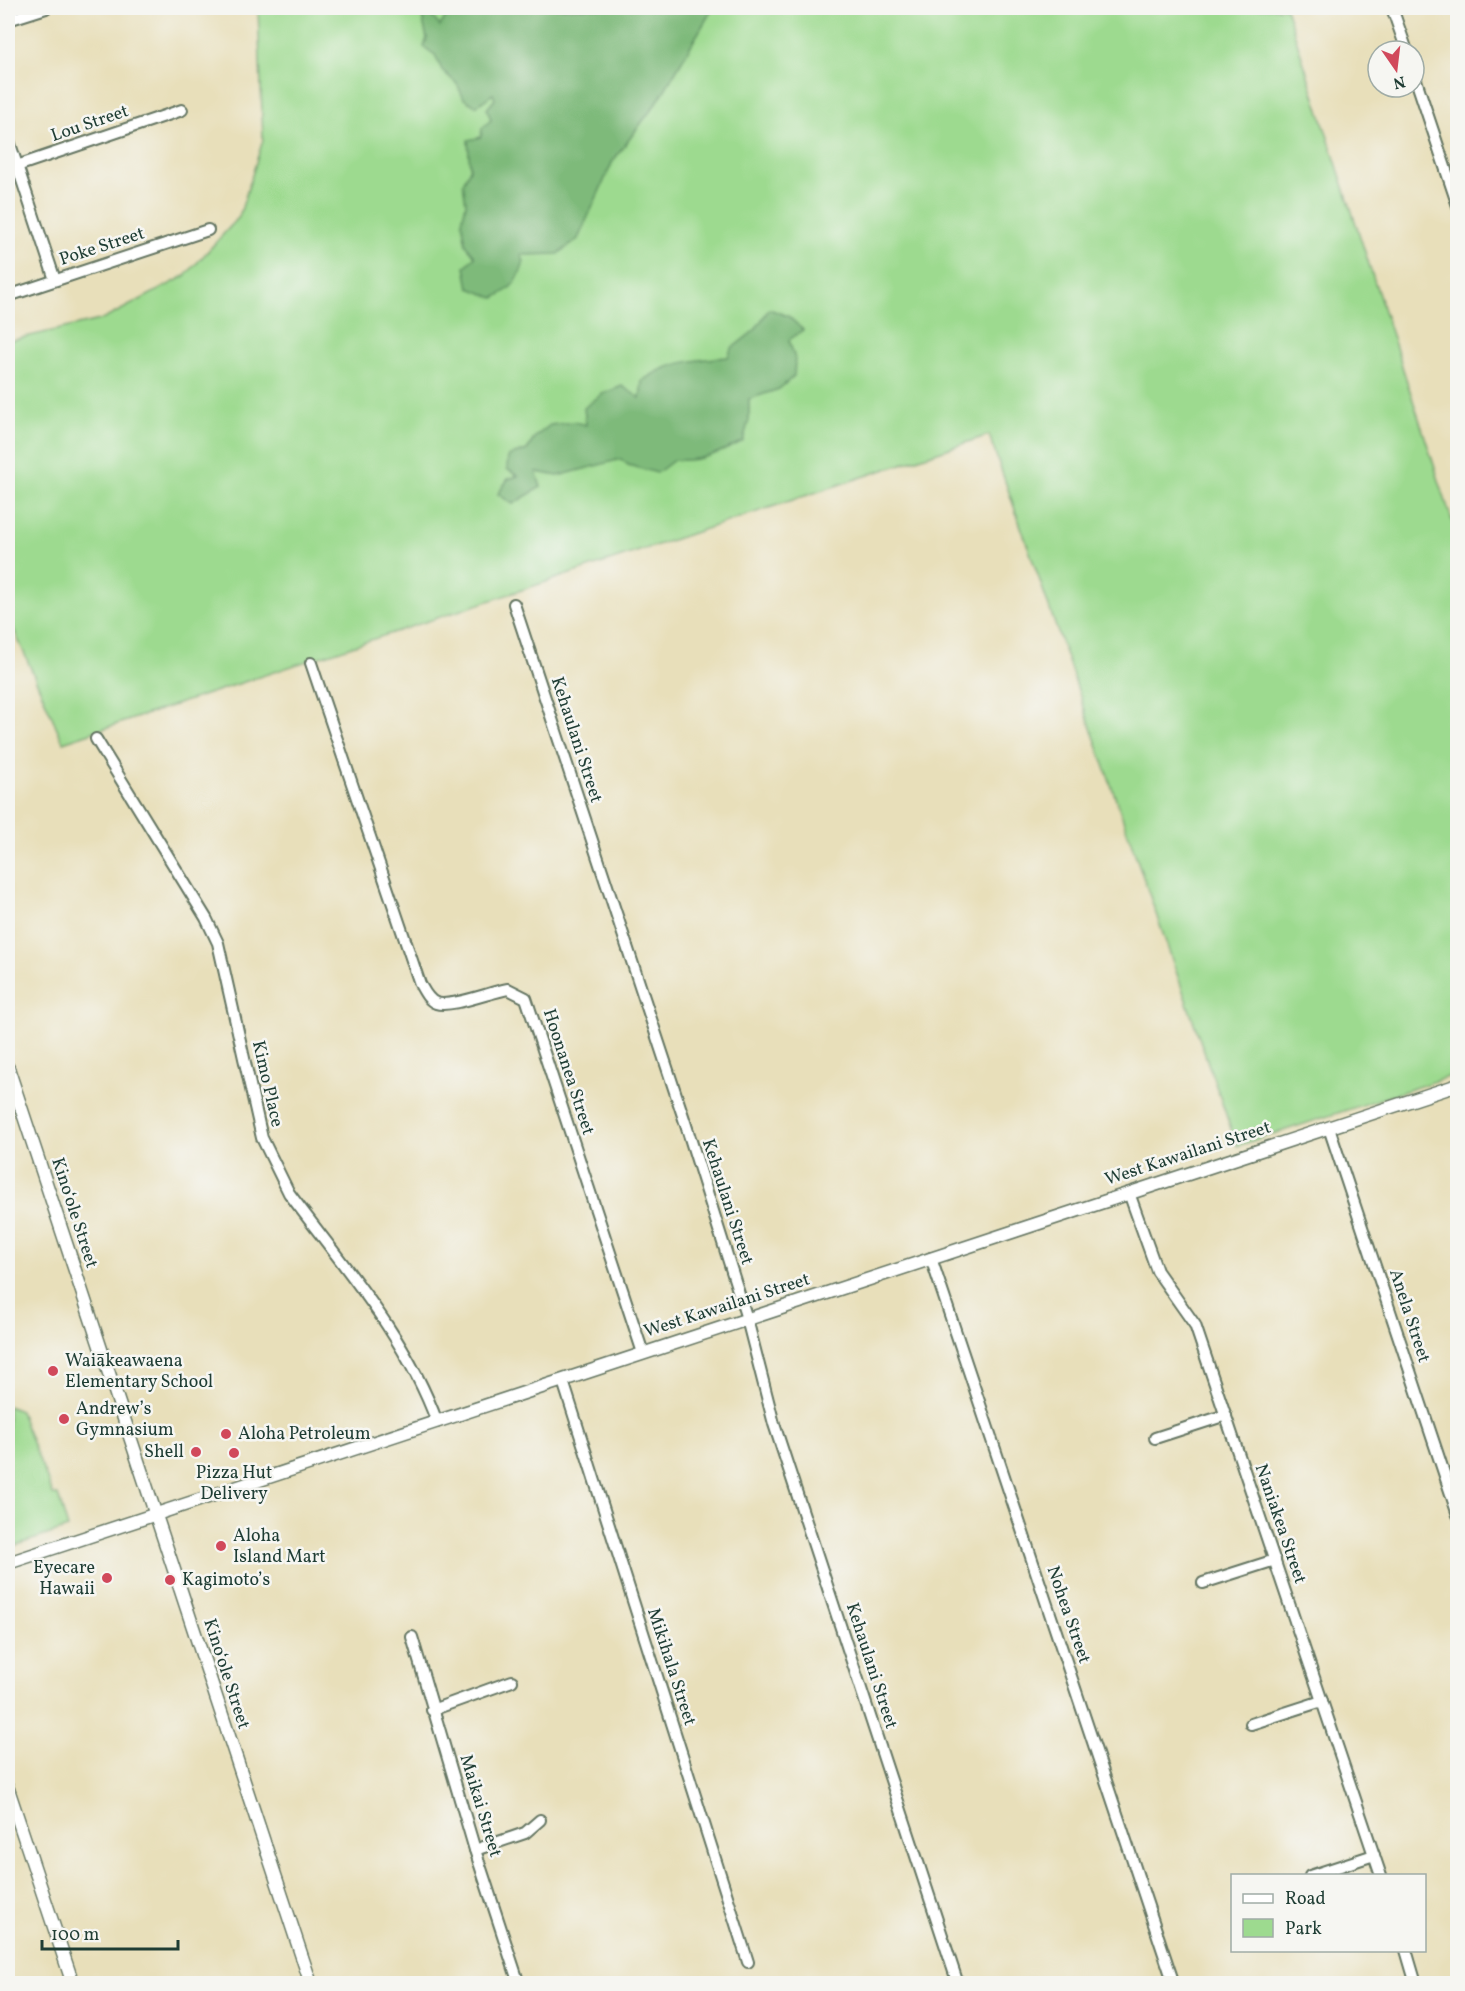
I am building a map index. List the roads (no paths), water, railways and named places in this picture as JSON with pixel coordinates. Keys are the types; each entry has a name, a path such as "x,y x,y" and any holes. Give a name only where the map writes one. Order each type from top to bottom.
{"street":[{"path":"8,20 45,8"},
{"path":"1392,8 1403,39"},
{"path":"1422,99 1458,206"},
{"name":"Lou Street","path":"12,168 182,110"},
{"path":"8,138 12,168 55,280"},
{"name":"Poke Street","path":"8,296 208,230"},
{"name":"Kehaulani Street","path":"514,604 747,1318 774,1424 958,1983"},
{"name":"Hoonanea Street","path":"311,663 420,984 427,996 435,1003 448,1004 508,989 526,998 643,1353"},
{"name":"Kimo Place","path":"96,739 206,918 218,943 262,1138 274,1167 289,1193 407,1356 426,1392 437,1422"},
{"name":"Kinoʻole Street","path":"8,1068 311,1983"},
{"name":"West Kawailani Street","path":"8,1563 1458,1085"},
{"name":"Anela Street","path":"1329,1128 1458,1515"},
{"name":"Naniakea Street","path":"1129,1193 1157,1271 1195,1325 1381,1874"},
{"name":"Nohea Street","path":"931,1258 1174,1983"},
{"name":"Mikihala Street","path":"563,1381 748,1962"},
{"path":"1155,1438 1226,1415"},
{"path":"1203,1583 1275,1560"},
{"name":"Maikai Street","path":"412,1637 475,1850 519,1983"},
{"path":"432,1710 513,1681"},
{"path":"1251,1724 1322,1701"},
{"path":"8,1789 73,1983"},
{"path":"475,1850 525,1833 540,1820"},
{"path":"1313,1874 1374,1854"},
{"path":"1407,1952 1416,1983"}],"place":[{"name":"Waiākeawaena Elementary School","path":"53,1371"},
{"name":"Andrew’s Gymnasium","path":"64,1419"},
{"name":"Aloha Petroleum","path":"226,1434"},
{"name":"Shell","path":"196,1452"},
{"name":"Pizza Hut Delivery","path":"234,1453"},
{"name":"Aloha Island Mart","path":"221,1546"},
{"name":"Eyecare Hawaii","path":"107,1578"},
{"name":"Kagimoto’s","path":"170,1580"}]}
